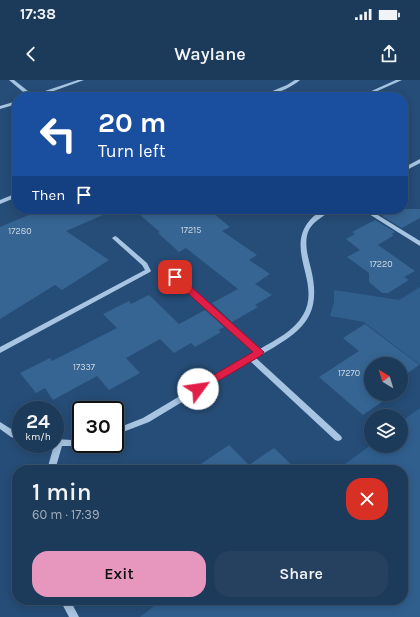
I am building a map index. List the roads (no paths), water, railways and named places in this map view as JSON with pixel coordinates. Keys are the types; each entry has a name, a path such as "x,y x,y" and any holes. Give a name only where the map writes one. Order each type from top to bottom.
{"street":[{"path":"11,80 26,92"},
{"path":"47,92 82,80"},
{"path":"273,92 289,86 298,80"},
{"path":"372,92 400,80"},
{"path":"0,108 12,104"},
{"path":"408,167 420,161"},
{"path":"0,202 12,197"},
{"path":"124,429 146,420 294,330 307,313 311,302 313,286 302,241 305,227 319,214"},
{"path":"372,214 420,244"},
{"path":"0,350 148,271 145,264 115,238"},
{"path":"175,277 259,352"},
{"path":"250,357 338,438"},
{"path":"0,425 12,434"},
{"path":"52,465 55,453"},
{"path":"68,605 74,617"}]}
